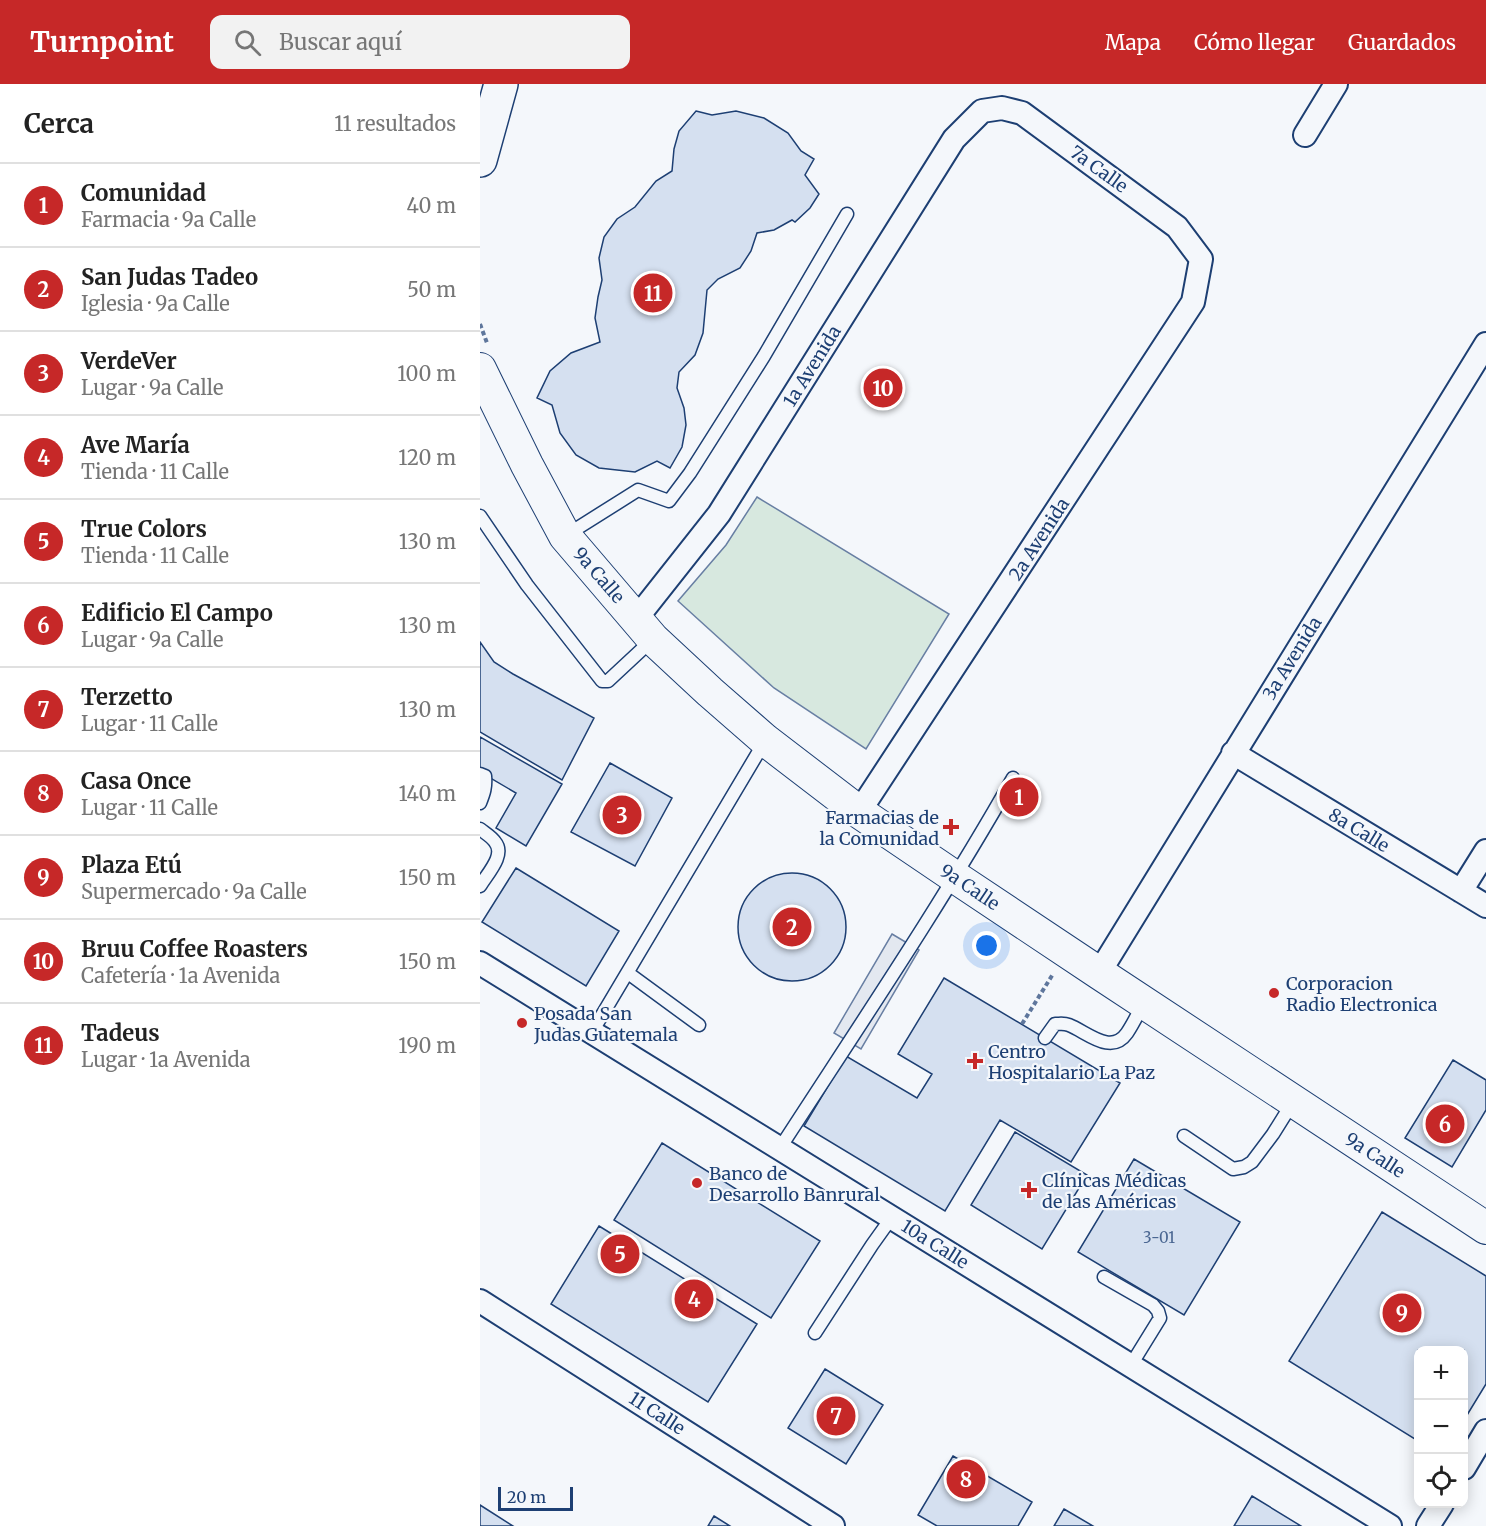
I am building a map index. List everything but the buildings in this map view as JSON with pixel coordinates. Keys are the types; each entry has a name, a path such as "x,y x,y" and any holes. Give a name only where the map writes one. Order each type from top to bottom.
{"main road":[{"path":"480,160 501,84"}],"street":[{"path":"1305,135 1336,84"},
{"name":"7a Calle","path":"982,111 1002,108 1022,113 1177,227 1201,259"},
{"name":"1a Avenida","path":"645,629 954,139 982,111"},
{"name":"2a Avenida","path":"860,812 1193,302 1201,259"},
{"name":"3a Avenida","path":"1099,973 1486,344"},
{"name":"9a Calle","path":"484,357 527,465 565,536 645,629 710,692 765,740 860,812 955,877 1486,1228"},
{"name":"9a Calle","path":"480,423 527,465"},
{"name":"8a Calle","path":"1233,753 1486,906"},
{"path":"1461,891 1486,851"},
{"name":"10a Calle","path":"480,963 1390,1526"},
{"name":"11 Calle","path":"480,1301 833,1526"},
{"path":"1468,1461 1486,1431"},
{"path":"1428,1526 1439,1508"}],"lane":[{"path":"565,536 638,490 669,501 690,473 764,356 847,214"},
{"path":"480,516 527,585 602,681 608,681 645,629"},
{"path":"592,1032 765,740"},
{"path":"480,774 485,776 486,789 480,803"},
{"path":"780,1148 918,936 977,842 1013,778"},
{"path":"480,829 496,843 499,850 498,857 480,886"},
{"path":"628,973 699,1025"},
{"path":"1045,1038 1055,1024 1061,1024 1068,1025 1101,1042 1112,1043 1120,1040 1127,1033 1144,1003"},
{"path":"1184,1136 1233,1169 1244,1167 1252,1162 1294,1101"},
{"path":"815,1333 892,1217"},
{"path":"1104,1277 1153,1305 1158,1311 1160,1318 1131,1365"}],"path":[{"path":"480,324 484,357"},
{"path":"1022,1024 1053,976"}],"shaded area":[{"path":"757,497 949,614 866,749 774,688 678,601 726,545"},
{"path":"892,934 919,950 861,1049 834,1033"}],"place":[{"name":"Tadeus","path":"653,293"},
{"name":"Bruu Coffee Roasters","path":"883,388"},
{"name":"Comunidad","path":"1019,797"},
{"name":"VerdeVer","path":"622,815"},
{"name":"Farmacias de la Comunidad","path":"951,827"},
{"name":"San Judas Tadeo","path":"792,927"},
{"name":"Corporacion Radio Electronica","path":"1274,993"},
{"name":"Posada San Judas Guatemala","path":"522,1023"},
{"name":"Centro Hospitalario La Paz","path":"975,1061"},
{"name":"Edificio El Campo","path":"1445,1124"},
{"name":"Banco de Desarrollo Banrural","path":"697,1183"},
{"name":"Clínicas Médicas de las Américas","path":"1029,1190"},
{"name":"True Colors","path":"620,1254"},
{"name":"Ave María","path":"694,1299"},
{"name":"Plaza Etú","path":"1402,1313"},
{"name":"Terzetto","path":"836,1416"},
{"name":"Casa Once","path":"966,1479"}]}
